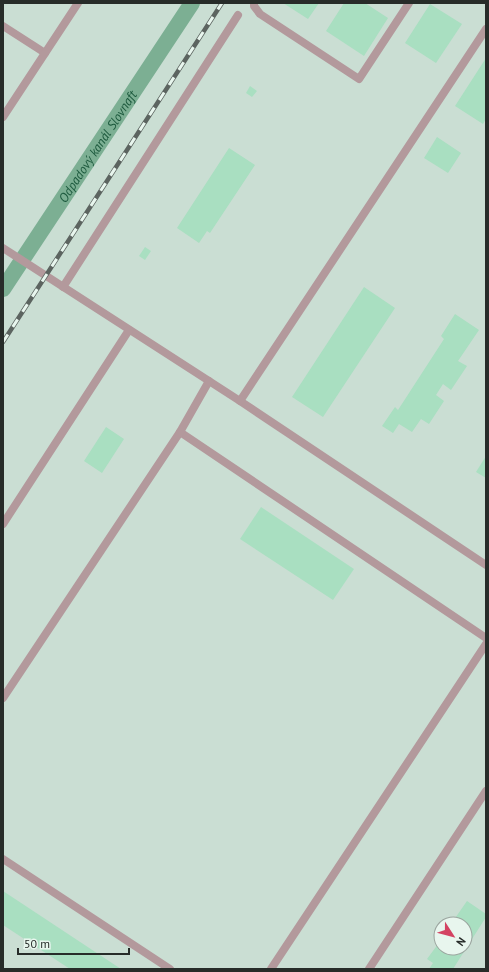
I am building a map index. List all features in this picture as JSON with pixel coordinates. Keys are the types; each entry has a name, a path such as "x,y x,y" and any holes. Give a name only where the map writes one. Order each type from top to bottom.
{"lane":[{"path":"3,118 78,3"},
{"path":"254,3 254,6 260,14 359,79 409,3"},
{"path":"63,287 238,15"},
{"path":"3,26 45,53"},
{"path":"240,400 486,30"},
{"path":"3,248 240,400 486,565"},
{"path":"3,524 129,330"},
{"path":"3,698 180,432 210,381"},
{"path":"180,432 486,638"},
{"path":"271,969 486,644"},
{"path":"369,969 486,791"},
{"path":"3,859 170,969"}],"shaded area":[{"path":"3,3 486,3 486,969 3,969"}],"building":[{"path":"283,3 319,3 308,19"},
{"path":"344,3 365,3 388,18 364,56 326,31"},
{"path":"430,4 462,24 436,63 405,43"},
{"path":"486,58 486,119 483,124 455,106"},
{"path":"250,86 257,91 252,97 246,93"},
{"path":"437,137 461,153 448,173 424,158"},
{"path":"229,148 255,165 210,233 207,231 199,243 177,228"},
{"path":"145,247 151,251 145,260 139,256"},
{"path":"364,287 395,308 323,417 292,397"},
{"path":"455,314 479,330 458,361 467,366 451,390 443,384 436,395 444,401 429,424 421,419 412,432 399,424 393,433 382,426 395,407 398,410 444,339 441,336"},
{"path":"106,427 124,439 102,473 84,461"},
{"path":"486,456 486,478 476,472"},
{"path":"261,507 354,569 333,600 240,539"},
{"path":"3,891 121,969 70,969 3,925"},
{"path":"467,901 486,914 486,917 473,937 473,916 457,916"},
{"path":"433,951 433,956 461,956 453,969 429,969 433,963 427,959"}],"waterway":[{"name":"Odpadový kanál Slovnaft","path":"3,289 192,3"}],"railway":[{"path":"3,342 222,3"}]}
